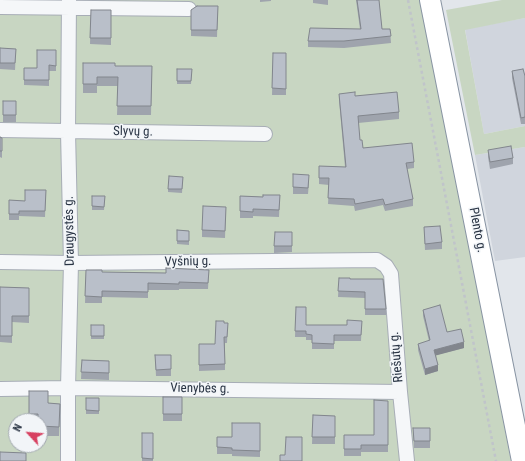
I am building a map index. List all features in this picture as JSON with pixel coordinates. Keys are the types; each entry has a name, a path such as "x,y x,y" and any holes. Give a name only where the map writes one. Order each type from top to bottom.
{"highway":[{"name":"Plento g.","path":"430,0 522,461"}],"street":[{"path":"0,7 69,4 189,9"},
{"name":"Draugystės g.","path":"68,461 71,263 68,132 69,4"},
{"name":"Slyvų g.","path":"0,130 265,134"},
{"name":"Vyšnių g.","path":"0,262 71,263 377,260"},
{"name":"Riešutų g.","path":"377,260 386,266 391,274 407,461"},
{"name":"Vienybės g.","path":"0,389 68,388 400,392"}],"path":[{"path":"408,0 496,461"}],"shaded area":[{"path":"525,18 525,126 484,134 465,29"},
{"path":"525,147 525,257 495,261 475,155"}],"green space":[{"path":"0,0 422,0 511,461 0,461"},
{"path":"502,0 525,0 525,18 465,30 484,134 525,126 525,147 475,155 446,10"}],"building":[{"path":"357,0 379,0 382,29 390,29 391,36 344,41 308,41 310,28 361,29"},
{"path":"197,6 218,6 217,30 191,30 191,10"},
{"path":"91,10 111,10 111,38 90,38"},
{"path":"0,48 16,49 15,63 0,63"},
{"path":"37,50 56,50 56,66 49,65 49,80 24,80 24,68 37,68"},
{"path":"273,53 286,53 286,89 272,88"},
{"path":"83,63 115,63 115,66 152,66 151,106 117,106 118,77 97,77 97,84 83,84"},
{"path":"177,69 192,69 191,81 177,81"},
{"path":"523,69 525,76 525,117 521,118 512,71"},
{"path":"355,92 355,96 397,92 399,112 358,116 360,140 362,140 363,148 412,143 414,162 406,163 413,199 385,205 383,199 355,204 354,199 328,198 329,178 319,178 319,166 346,167 339,94"},
{"path":"3,101 16,101 16,115 3,115"},
{"path":"0,137 2,138 2,151 0,151"},
{"path":"511,146 513,158 490,162 488,150"},
{"path":"293,174 309,175 308,188 293,187"},
{"path":"169,176 183,177 182,189 168,189"},
{"path":"25,190 46,190 45,211 19,211 19,214 9,214 9,200 25,201"},
{"path":"263,195 280,195 279,210 253,209 253,212 240,211 240,196 263,197"},
{"path":"92,196 105,196 104,207 92,206"},
{"path":"203,206 226,207 225,231 202,230"},
{"path":"440,226 442,242 425,244 424,227"},
{"path":"177,230 189,231 189,241 177,241"},
{"path":"275,232 292,232 292,246 274,246"},
{"path":"166,268 209,270 208,283 148,283 148,292 102,291 102,297 85,296 86,270 102,270 102,272 166,273"},
{"path":"339,278 383,279 386,309 365,309 365,292 338,291"},
{"path":"0,287 29,288 29,316 12,316 12,336 0,336"},
{"path":"440,305 447,332 461,329 464,342 434,350 438,365 425,369 418,344 430,340 423,310"},
{"path":"296,307 306,307 306,325 347,325 347,320 362,321 361,335 334,335 334,344 312,343 312,335 306,334 306,331 295,331"},
{"path":"216,321 224,321 224,323 228,323 227,337 224,337 225,364 199,365 199,344 215,344"},
{"path":"91,325 104,325 104,336 91,336"},
{"path":"155,355 171,355 171,369 156,370"},
{"path":"82,360 109,361 109,373 81,372"},
{"path":"29,391 48,391 48,403 60,404 59,427 48,426 48,413 29,413"},
{"path":"163,397 182,397 182,414 163,414"},
{"path":"86,398 99,398 99,411 86,410"},
{"path":"374,400 388,401 388,445 361,445 361,449 344,449 344,435 374,435"},
{"path":"313,415 335,416 335,437 312,437"},
{"path":"232,423 260,423 260,451 232,450 232,448 217,447 217,437 232,437"},
{"path":"413,428 430,428 430,441 414,441"},
{"path":"142,433 153,433 153,459 142,458"},
{"path":"286,437 302,437 302,461 280,461 280,455 285,455"},
{"path":"0,452 26,453 26,461 0,461"}]}
